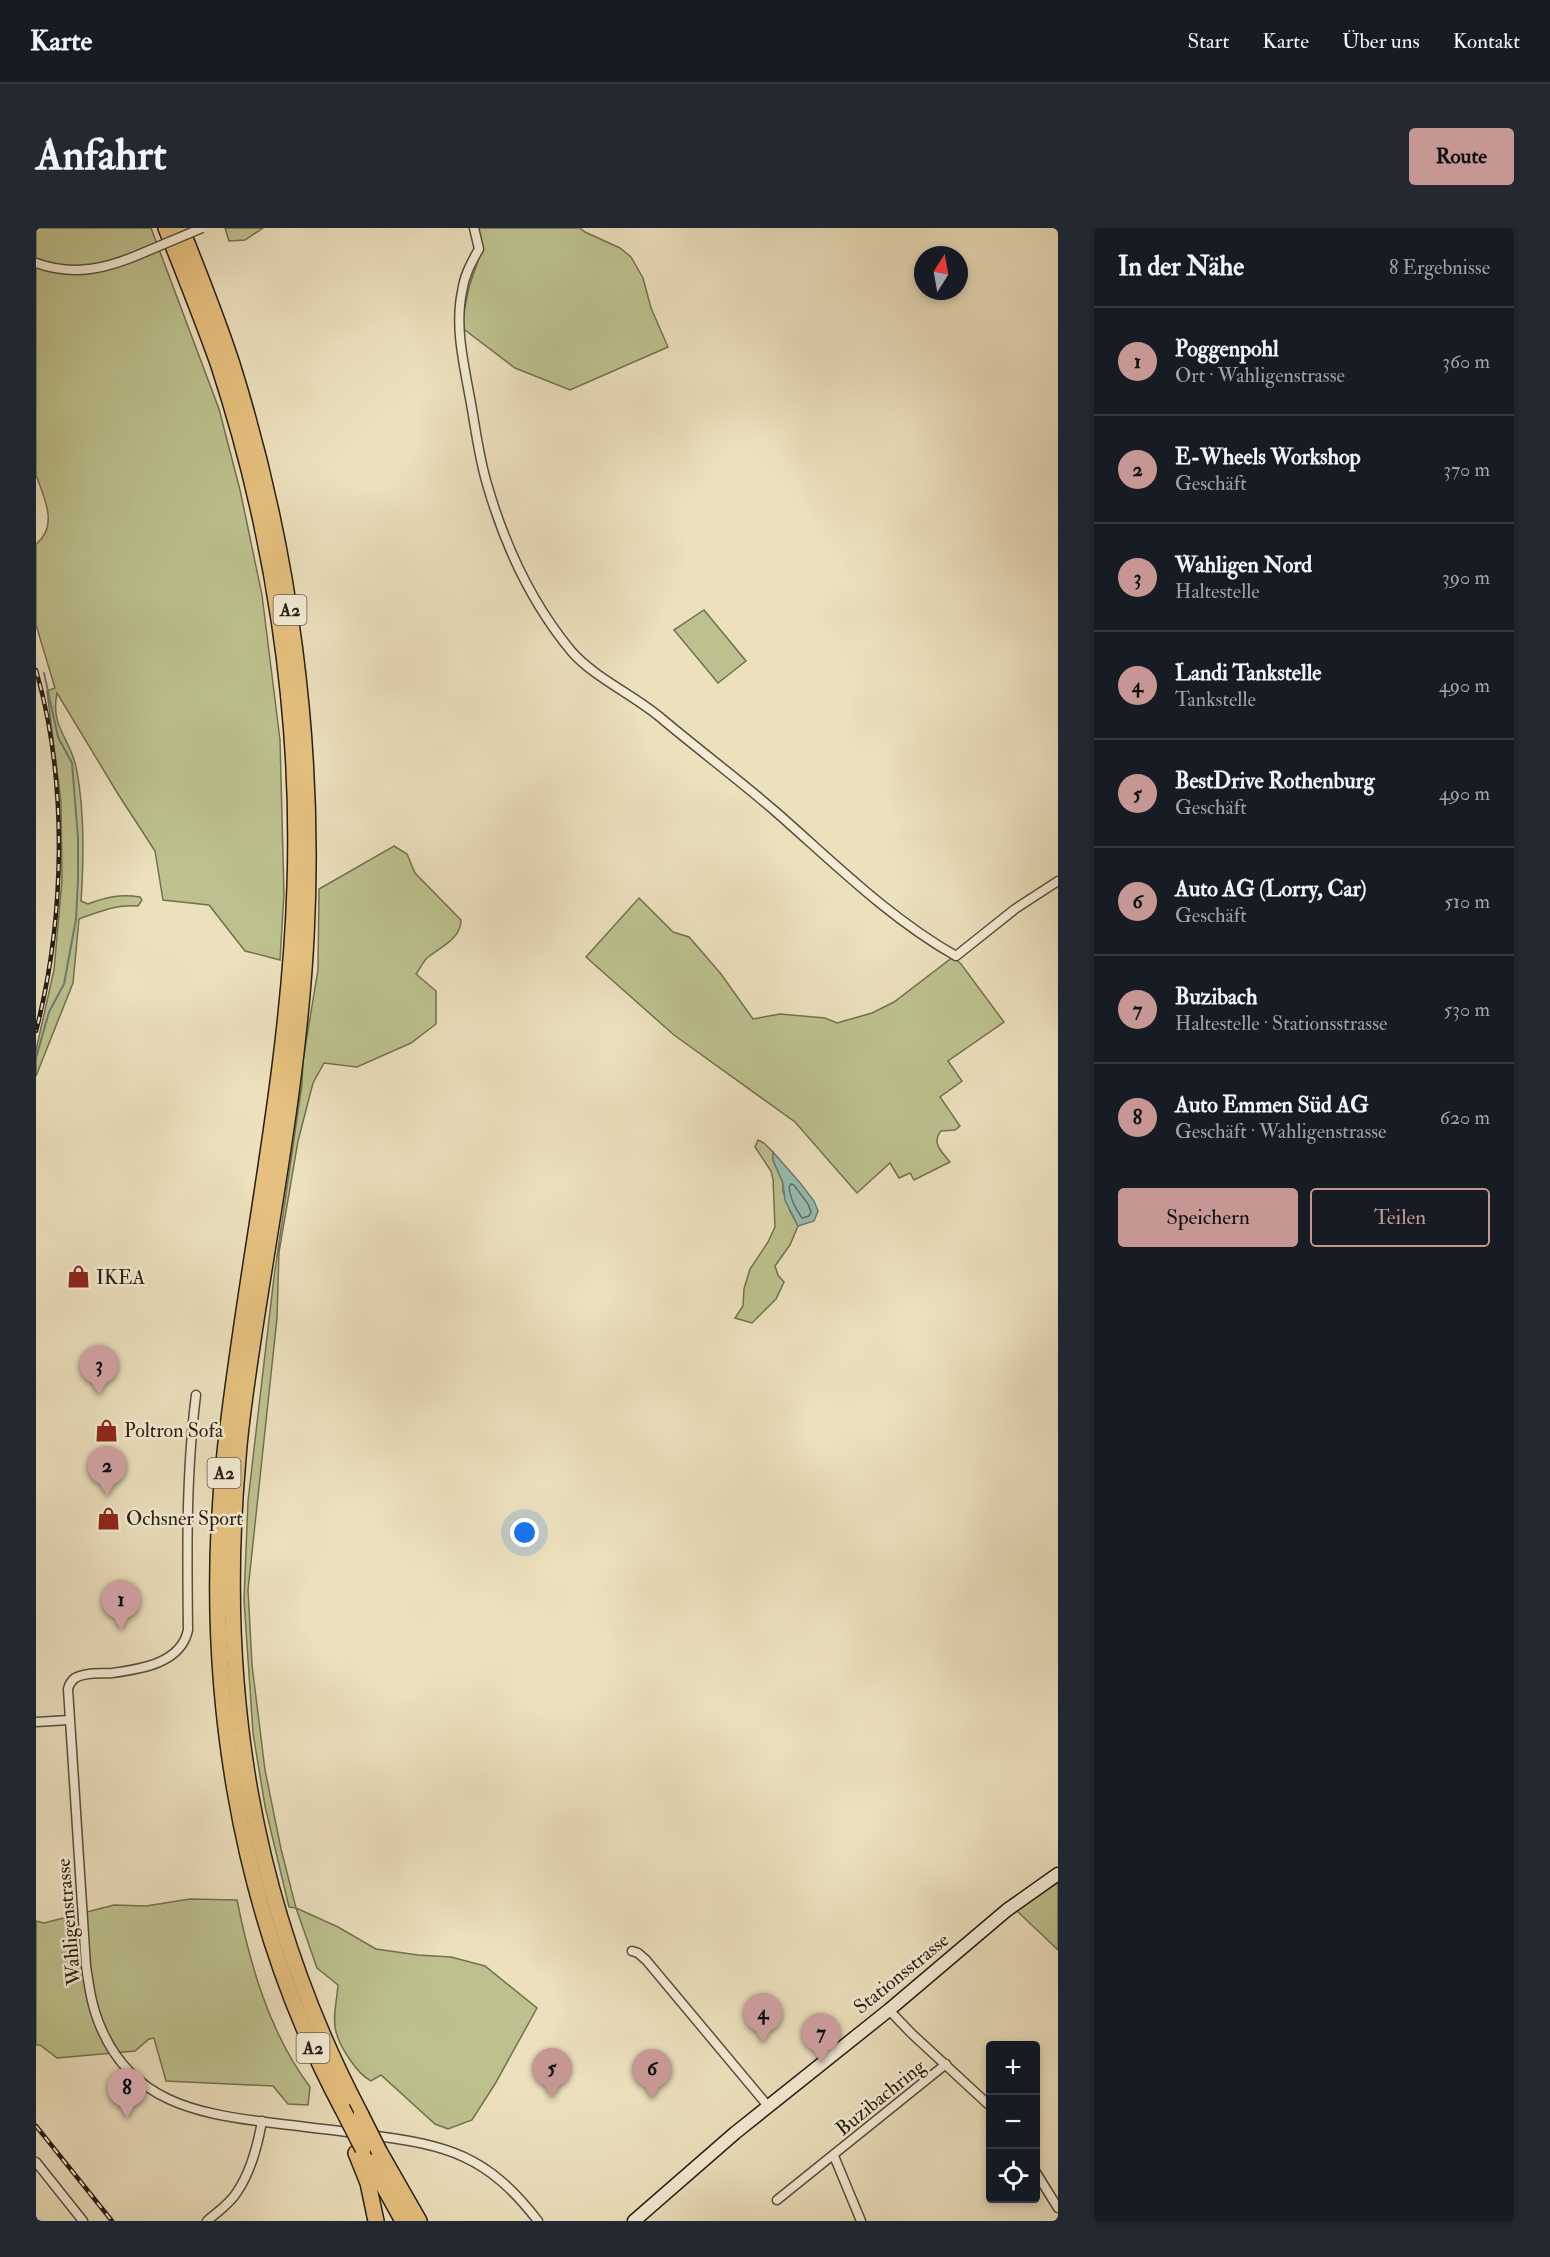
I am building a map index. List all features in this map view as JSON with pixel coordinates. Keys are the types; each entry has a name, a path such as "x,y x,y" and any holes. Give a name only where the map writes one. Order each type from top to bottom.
{"highway":[{"name":"A2","path":"166,228 218,365 252,487 277,614 292,744 295,883 288,1007 276,1109 236,1370 225,1455 219,1538 219,1626 227,1735 248,1856 285,1978 358,2148 403,2221"},
{"name":"A2","path":"181,228 231,361 248,416 275,529 290,609 298,672 307,807 306,941 297,1046 238,1454 231,1590 238,1719 256,1829 274,1900 297,1972 320,2031 358,2110 418,2221"},
{"path":"358,2148 376,2221"}],"main road":[{"name":"Stationsstrasse","path":"636,2220 768,2106 889,2010 1007,1910 1058,1874"}],"street":[{"path":"36,262 56,268 91,270 110,266 202,228"},
{"path":"474,228 479,249 469,266 463,285 460,328 466,376 486,482 506,535 533,595 574,654 659,716 774,810 848,876 929,941 956,956 1015,909 1058,881"},
{"name":"Wahligenstrasse","path":"196,1395 192,1433 188,1539 188,1629 184,1642 177,1652 165,1660 126,1671 89,1674 74,1679 68,1689 86,1966 92,2004 100,2028 110,2047 129,2071 145,2086 167,2099 216,2115 406,2140 449,2150 470,2159 496,2176 515,2194 536,2220"},
{"path":"36,1722 69,1720"},
{"path":"632,1951 646,1960 768,2106"},
{"path":"889,2010 986,2102"},
{"name":"Buzibachring","path":"777,2200 946,2064"},
{"path":"207,2221 238,2191 248,2169 262,2121"},
{"name":"Buzibachring","path":"834,2156 861,2221"},
{"path":"36,2162 83,2221"},
{"path":"1040,2180 1058,2208"}],"green space":[{"path":"36,228 151,228 219,409 240,490 262,595 280,740 284,894 280,960 245,951 209,905 163,900 155,851 57,693 58,724 73,757 81,800 83,851 81,901 88,904 120,896 140,897 142,900 138,906 115,907 79,919 73,983 36,1076 36,1050 54,970 62,880 61,802 47,691 55,688 36,625 36,544 47,529 48,511 36,475"},
{"path":"225,228 263,228 245,240 229,241"},
{"path":"477,228 580,228 620,248 631,257 643,278 651,308 668,347 570,390 515,368 461,327 469,287 481,252"},
{"path":"704,610 746,661 718,683 674,630"},
{"path":"394,846 407,854 415,873 461,920 454,937 427,958 416,974 436,991 436,1024 411,1043 357,1067 324,1063 313,1083 298,1141 279,1252 277,1318 248,1590 252,1665 265,1770 296,1908 289,1907 265,1806 253,1733 244,1600 248,1501 274,1277 302,1084 303,1060 318,970 319,889"},
{"path":"639,898 673,932 689,937 721,974 753,1019 780,1014 825,1018 837,1023 872,1013 894,1002 953,957 961,964 1004,1022 948,1061 962,1081 940,1097 960,1126 955,1130 941,1131 938,1135 937,1143 950,1162 914,1180 910,1173 899,1178 890,1163 857,1193 795,1122 674,1035 586,957"},
{"path":"758,1140 773,1152 773,1160 783,1183 783,1191 798,1226 790,1245 775,1266 784,1282 776,1299 752,1323 735,1318 743,1306 744,1289 750,1269 775,1227 773,1179 771,1171 755,1147"},
{"path":"1058,1881 1058,1950 1017,1911"},
{"path":"190,1899 237,1900 248,1949 263,1998 284,2045 310,2087 308,2105 288,2104 273,2086 166,2081 154,2038 149,2039 135,2051 57,2058 40,2045 36,2045 36,1921 44,1923 114,1905 146,1906"},
{"path":"296,1908 338,1927 376,1949 451,1957 485,1966 537,2008 495,2084 472,2120 448,2129 435,2124 381,2075 371,2081 355,2066 345,2052 336,2032 338,1985 317,1968"}],"water":[{"path":"773,1152 814,1201 818,1211 814,1221 798,1226 785,1200 783,1183 773,1160"}],"waterway":[{"path":"36,1058 49,1012 64,984 76,919 78,879 78,838 72,763 58,737 44,673"}],"railway":[{"path":"36,670 54,757 59,850 53,943 36,1031"},
{"path":"36,2126 112,2221"}],"place":[{"name":"IKEA","path":"78,1277"},
{"name":"Wahligen Nord","path":"99,1395"},
{"name":"Poltron Sofa","path":"106,1430"},
{"name":"E-Wheels Workshop","path":"107,1496"},
{"name":"Ochsner Sport","path":"108,1518"},
{"name":"Poggenpohl","path":"121,1630"},
{"name":"Landi Tankstelle","path":"763,2043"},
{"name":"Buzibach","path":"821,2063"},
{"name":"BestDrive Rothenburg","path":"552,2098"},
{"name":"Auto AG (Lorry, Car)","path":"652,2099"},
{"name":"Auto Emmen Süd AG","path":"127,2118"}]}
